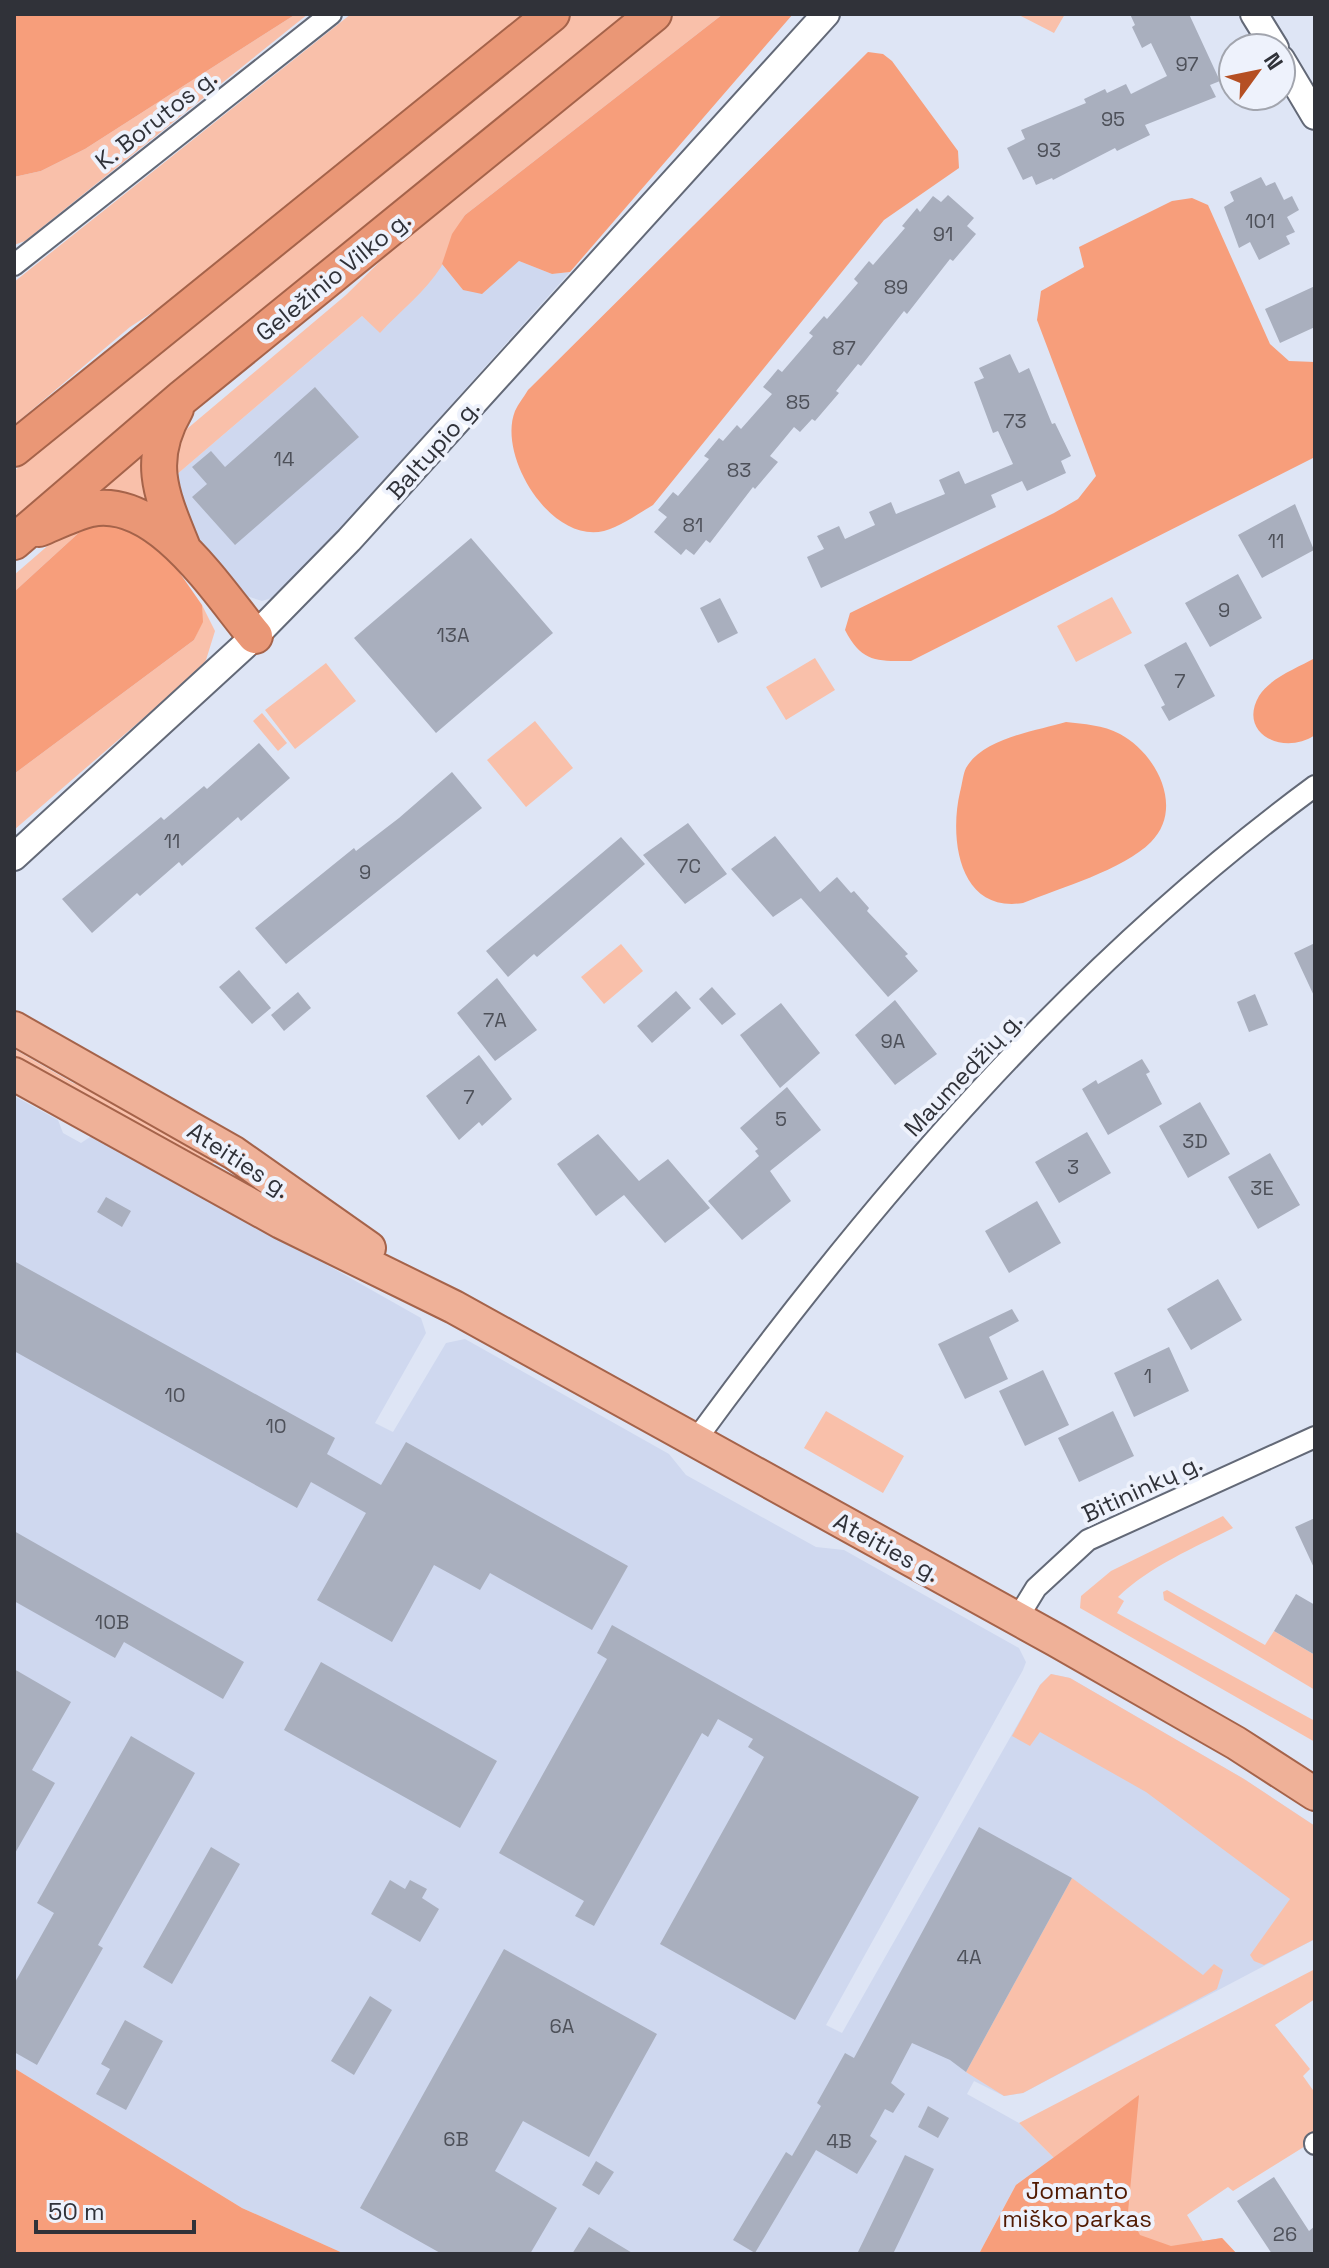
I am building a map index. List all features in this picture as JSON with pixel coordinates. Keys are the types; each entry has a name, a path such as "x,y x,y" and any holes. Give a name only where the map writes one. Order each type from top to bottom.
{"highway":[{"path":"14,449 28,434 552,14"},
{"name":"Geležinio Vilko g.","path":"17,539 183,397 654,14"},
{"path":"183,397 166,426 157,454 160,484 184,548"},
{"path":"17,539 83,512 111,509 130,513 184,548 255,636"}],"main road":[{"name":"Ateities g.","path":"14,1028 234,1153 454,1307"},
{"name":"Ateities g.","path":"14,1074 209,1183 454,1307 1017,1619 1236,1743 1315,1794"},
{"path":"209,1183 220,1176 234,1153"}],"street":[{"name":"K. Borutos g.","path":"14,265 331,14"},
{"name":"Baltupio g.","path":"14,857 255,636 439,443 826,14"},
{"path":"1254,14 1265,32"},
{"path":"1297,86 1314,114"},
{"name":"Maumedžių g.","path":"695,1441 758,1356 988,1080 1150,920 1315,786"},
{"name":"Bitininkų g.","path":"1017,1619 1036,1588 1088,1540 1315,1437"}],"shaded area":[{"path":"519,261 552,274 570,272 281,595 262,601 234,592 187,535 168,482 362,316 380,332 442,264 463,290 502,275"},
{"path":"14,1096 58,1120 63,1133 81,1143 90,1137 101,1137 421,1318 426,1333 375,1423 393,1432 446,1343 465,1339 669,1454 686,1475 816,1547 844,1550 1019,1648 1026,1662 1023,1670 826,2025 842,2033 1040,1685 1051,1674 1070,1678 1244,1779 1315,1826 1315,1939 1023,2093 1004,2096 974,2081 967,2094 1019,2123 1054,2158 1016,2185 979,2254 345,2254 242,2208 14,2068"}],"green space":[{"path":"14,14 296,14 85,149 41,171 14,177"},
{"path":"296,14 308,14 25,241 14,245 14,177 41,171 85,149"},
{"path":"351,14 531,14 216,271 130,327 14,425 14,282"},
{"path":"573,14 634,14 14,523 14,471"},
{"path":"675,14 723,14 465,215 435,276 380,333 362,316 168,482 175,439 346,295 421,221"},
{"path":"723,14 793,14 570,272 552,274 519,261 482,294 463,290 442,264 452,234 465,215"},
{"path":"1017,14 1065,14 1054,33"},
{"path":"868,52 883,54 892,61 958,151 959,168 884,220 653,505 604,531 584,531 565,524 548,511 521,472 511,430 519,403 528,390"},
{"path":"1192,198 1208,205 1270,344 1289,361 1315,362 1315,457 911,661 880,660 864,654 845,630 850,613 1054,513 1078,499 1096,476 1037,320 1041,291 1084,267 1079,247 1172,201"},
{"path":"147,449 154,503 95,495"},
{"path":"95,518 14,592 14,575 67,529"},
{"path":"95,518 109,519 161,546 202,605 203,622 194,640 14,774 14,592"},
{"path":"1112,597 1132,633 1076,662 1057,626"},
{"path":"202,605 215,631 206,660 198,671 14,830 14,774 194,640 202,622"},
{"path":"815,658 835,690 786,720 766,687"},
{"path":"1315,658 1315,735 1290,743 1267,738 1254,721 1259,696 1277,679"},
{"path":"326,663 356,701 295,749 265,710"},
{"path":"262,713 287,743 278,751 253,721"},
{"path":"535,721 573,768 526,807 487,760"},
{"path":"1066,722 1114,731 1145,754 1162,782 1166,798 1166,813 1161,828 1139,852 1108,870 1023,903 1001,903 985,896 972,885 963,869 956,831 963,776 974,758 985,749"},
{"path":"621,944 643,971 604,1004 581,977"},
{"path":"14,1049 73,1083 107,1094 215,1158 214,1163 203,1165 14,1058"},
{"path":"826,1411 904,1456 883,1493 804,1448"},
{"path":"1223,1516 1233,1528 1144,1576 1118,1597 1124,1601 1117,1613 1315,1721 1315,1742 1080,1608 1081,1596 1111,1571"},
{"path":"1167,1590 1265,1645 1274,1631 1315,1655 1315,1690 1164,1600 1163,1592"},
{"path":"1051,1674 1070,1678 1244,1779 1315,1826 1315,1939 1264,1965 1254,1961 1250,1955 1290,1899 1146,1792 1040,1732 1030,1746 1012,1736 1040,1685"},
{"path":"1072,1878 1203,1975 1214,1964 1223,1970 1217,1989 1023,2093 1004,2096 966,2072"},
{"path":"1315,1969 1315,1999 1275,2025 1310,2069 1303,2076 1315,2093 1315,2140 1233,2191 1228,2187 1187,2215 1203,2241 1222,2238 1237,2254 979,2254 1016,2185 1054,2158 1019,2123"},
{"path":"14,2068 242,2208 345,2254 14,2254"},
{"name":"Jomanto miško parkas","path":"1139,2095 1128,2212 1140,2235 1171,2246 1222,2238 1237,2254 979,2254 1016,2185"}],"building":[{"path":"1130,14 1189,14 1217,75 1217,82 1210,85 1216,97 1145,125 1150,135 1117,151 1115,148 1053,180 1036,185 1032,176 1023,180 1007,148 1025,139 1021,130 1086,103 1084,99 1105,89 1107,93 1126,84 1131,94 1167,76 1151,43 1142,48 1132,27 1135,25"},
{"path":"1261,177 1266,186 1275,182 1284,200 1292,196 1299,210 1287,217 1295,232 1286,236 1290,244 1259,260 1250,242 1239,248 1224,207 1234,201 1230,192"},
{"path":"948,195 974,218 967,226 976,234 953,261 950,259 907,314 904,311 861,366 858,364 815,421 812,419 800,432 794,427 770,456 778,462 755,489 753,487 710,543 706,540 694,555 686,549 681,555 654,532 667,517 658,510 673,492 678,496 709,459 704,456 719,438 723,441 737,425 741,429 772,394 763,387 778,369 782,372 813,336 809,333 824,316 827,319 858,283 854,279 869,261 873,265 905,228 902,226 917,208 920,212 933,196 941,202"},
{"path":"1315,286 1315,327 1280,343 1265,309"},
{"path":"1010,354 1019,373 1029,368 1052,424 1055,423 1071,456 1061,461 1066,473 1027,491 1022,481 991,495 996,507 821,588 807,557 824,549 817,536 839,526 845,539 875,525 869,512 891,502 896,514 945,494 939,480 959,471 965,484 1013,464 998,431 993,433 974,382 984,378 979,368"},
{"path":"315,387 359,437 235,545 192,497 207,484 192,467 211,451 225,467"},
{"path":"1295,504 1314,550 1262,578 1238,535"},
{"path":"471,538 553,633 436,733 354,638"},
{"path":"1238,574 1262,618 1210,647 1185,603"},
{"path":"720,598 738,633 718,643 700,608"},
{"path":"1186,642 1215,696 1169,721 1161,707 1165,705 1144,665"},
{"path":"259,743 290,778 241,821 238,817 182,866 179,862 140,896 137,893 92,933 62,899 161,817 164,820 204,786 207,789"},
{"path":"452,772 482,808 286,964 255,928 354,848 356,851 399,818"},
{"path":"688,823 727,874 685,904 643,855"},
{"path":"775,836 820,892 837,877 851,893 854,891 869,908 867,911 908,954 905,956 918,971 888,997 801,898 773,917 731,869"},
{"path":"621,837 645,864 537,957 534,954 508,977 486,951"},
{"path":"1315,943 1315,998 1294,953"},
{"path":"239,970 271,1008 252,1024 219,987"},
{"path":"497,978 537,1030 495,1061 457,1013"},
{"path":"712,987 736,1014 722,1025 699,999"},
{"path":"676,991 691,1008 652,1043 637,1026"},
{"path":"298,992 311,1008 284,1031 271,1015"},
{"path":"1255,994 1268,1025 1249,1032 1237,1002"},
{"path":"895,1000 937,1054 895,1085 855,1035"},
{"path":"781,1003 820,1053 780,1088 740,1035"},
{"path":"479,1055 512,1099 482,1126 479,1122 459,1140 426,1096"},
{"path":"1142,1059 1150,1072 1146,1074 1162,1104 1108,1135 1082,1089 1096,1080 1098,1084"},
{"path":"787,1087 821,1130 770,1171 791,1201 742,1240 708,1201 759,1156 755,1151 758,1149 740,1128"},
{"path":"1200,1102 1230,1154 1188,1178 1159,1126"},
{"path":"1087,1132 1111,1173 1059,1203 1035,1162"},
{"path":"598,1134 639,1181 668,1159 710,1208 665,1243 624,1195 596,1216 557,1164"},
{"path":"1270,1153 1300,1205 1258,1229 1228,1177"},
{"path":"106,1197 131,1211 122,1227 97,1212"},
{"path":"1037,1201 1061,1243 1009,1273 985,1231"},
{"path":"14,1261 335,1438 327,1454 381,1485 406,1442 628,1566 592,1630 490,1573 480,1590 434,1565 392,1642 317,1600 366,1513 311,1482 297,1508 14,1351"},
{"path":"1218,1279 1242,1320 1191,1350 1167,1309"},
{"path":"1012,1309 1019,1321 989,1337 1008,1379 965,1399 938,1344"},
{"path":"1169,1347 1189,1391 1134,1417 1114,1373"},
{"path":"1043,1370 1069,1425 1025,1446 999,1391"},
{"path":"1113,1411 1134,1456 1079,1482 1058,1438"},
{"path":"1315,1518 1315,1570 1295,1527"},
{"path":"14,1531 244,1662 223,1699 124,1642 115,1658 14,1601"},
{"path":"1296,1594 1315,1605 1315,1655 1274,1631"},
{"path":"612,1625 919,1797 795,2020 660,1944 764,1757 748,1747 753,1739 718,1719 708,1737 702,1733 594,1926 575,1916 584,1901 499,1853 607,1659 597,1653"},
{"path":"321,1662 497,1761 460,1828 284,1730"},
{"path":"14,1669 71,1702 32,1770 55,1783 14,1855"},
{"path":"131,1736 195,1773 98,1945 103,1948 37,2065 14,2052 14,1984 54,1913 37,1903"},
{"path":"979,1827 1072,1878 966,2072 950,2060 912,2043 891,2083 905,2094 893,2113 885,2109 870,2136 877,2141 857,2174 816,2150 755,2253 733,2240 786,2152 792,2156 821,2106 817,2103 845,2053 854,2058"},
{"path":"211,1847 240,1864 172,1984 143,1967"},
{"path":"390,1880 405,1889 410,1880 427,1889 422,1898 439,1909 420,1942 371,1914"},
{"path":"504,1949 657,2034 589,2157 523,2121 495,2171 557,2208 530,2254 442,2254 360,2208"},
{"path":"370,1996 392,2010 354,2075 331,2061"},
{"path":"125,2020 163,2041 126,2110 96,2094 110,2069 101,2064"},
{"path":"928,2106 949,2118 938,2138 918,2127"},
{"path":"905,2155 934,2169 893,2254 857,2254"},
{"path":"596,2161 614,2172 599,2195 582,2185"},
{"path":"1274,2177 1309,2231 1315,2226 1315,2254 1272,2254 1237,2201"},
{"path":"589,2227 634,2254 572,2254"}]}
